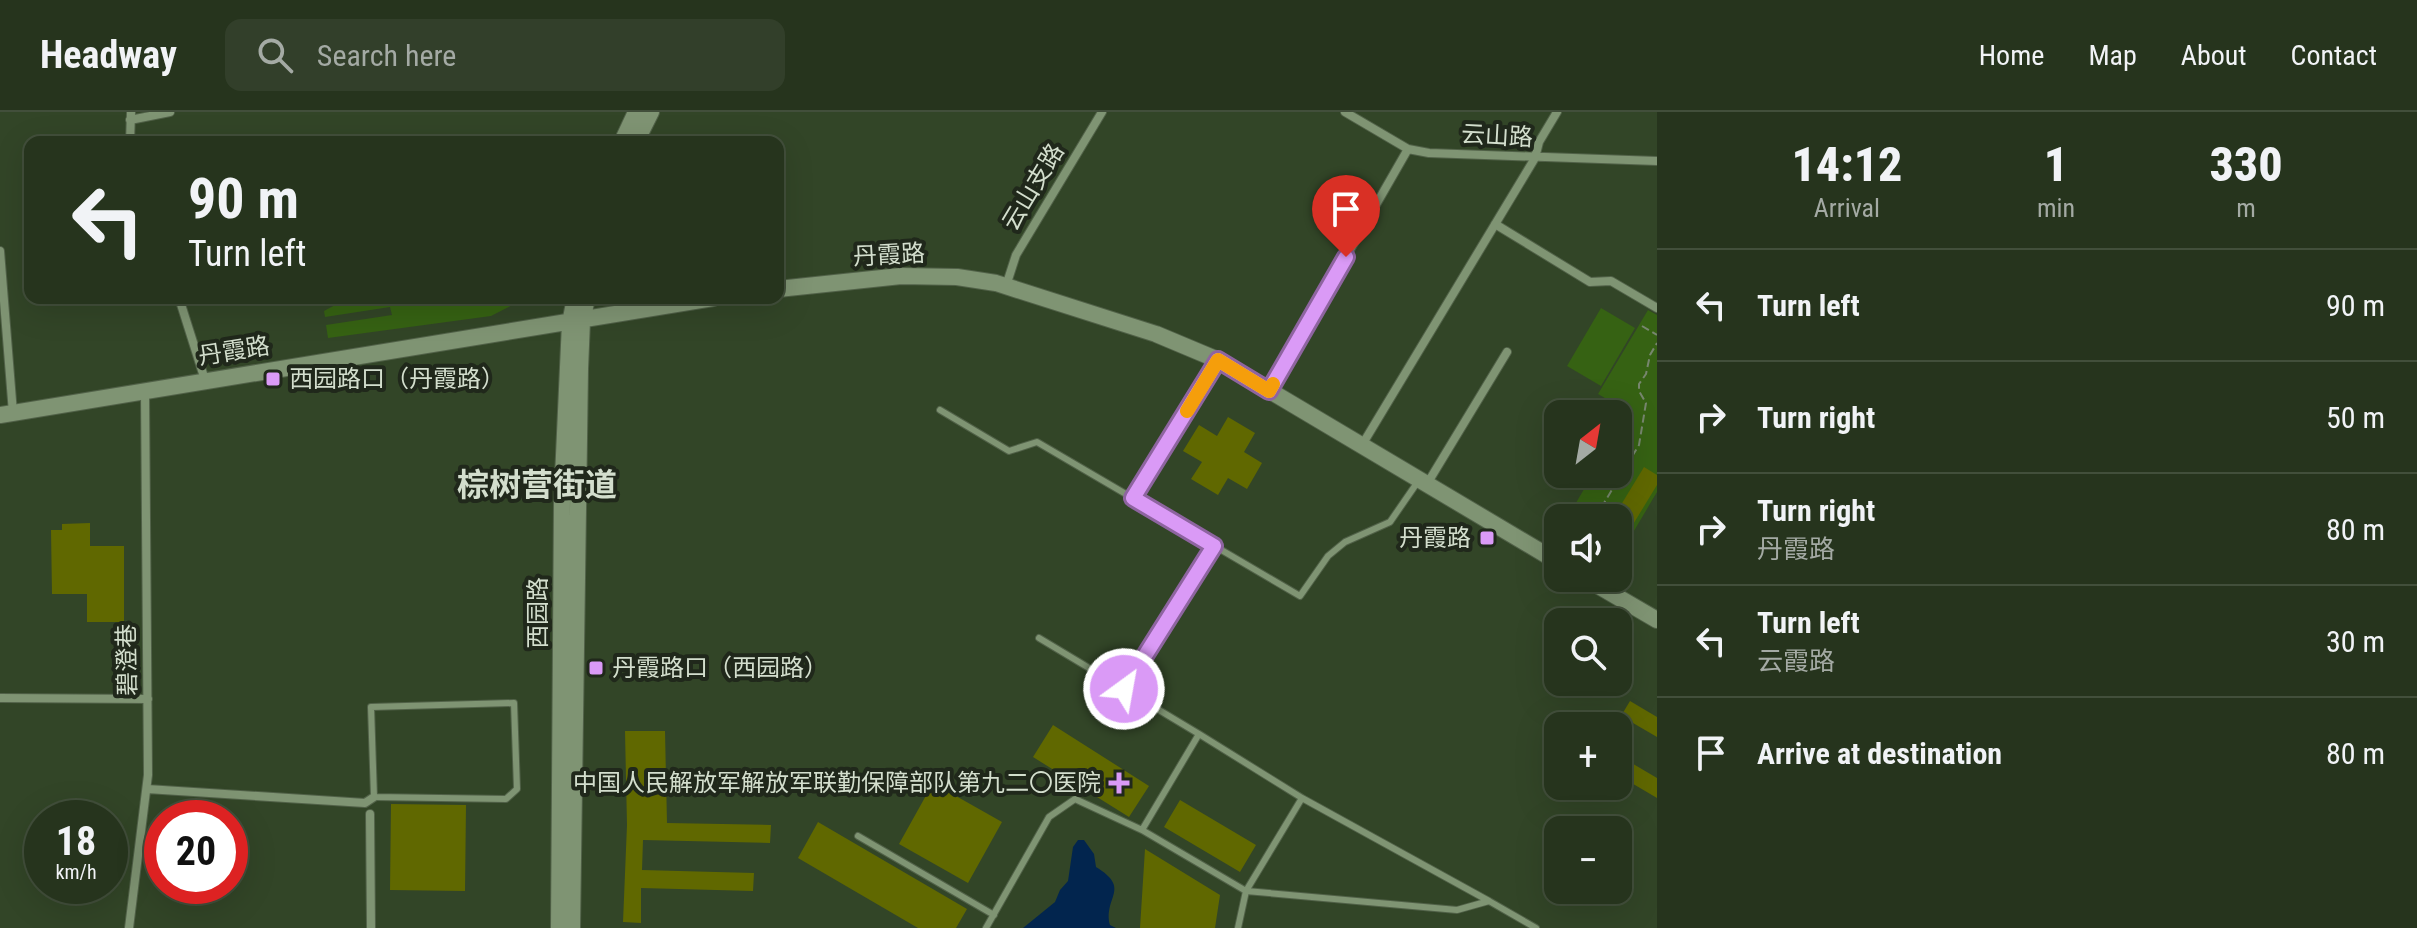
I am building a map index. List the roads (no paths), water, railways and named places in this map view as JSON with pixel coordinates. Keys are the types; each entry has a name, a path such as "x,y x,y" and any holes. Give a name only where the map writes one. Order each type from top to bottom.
{"street":[{"path":"130,136 131,116 170,112"},
{"path":"625,136 636,112"},
{"path":"639,136 651,112"},
{"name":"云山支路","path":"1006,286 1016,255 1102,112"},
{"name":"云山路","path":"1345,112 1408,149 1535,158 1657,161"},
{"path":"1362,446 1535,158 1539,142 1557,112"},
{"path":"1269,391 1408,149"},
{"path":"1495,224 1590,282 1611,281 1657,308"},
{"path":"0,251 7,414"},
{"name":"丹霞路","path":"784,288 901,276 957,277 1006,286 1156,334 1218,360 1544,554"},
{"path":"181,304 205,380"},
{"name":"西园路","path":"572,928 577,490 575,304"},
{"name":"西园路","path":"559,928 562,499 576,322 584,304"},
{"name":"丹霞路","path":"7,414 679,304"},
{"path":"1423,482 1507,352"},
{"name":"碧澄巷","path":"129,928 147,789 145,391"},
{"path":"1609,592 1657,620"},
{"path":"0,698 148,699"},
{"path":"147,789 365,803 374,797"},
{"path":"370,814 371,928"}],"lane":[{"path":"1133,498 1218,360"},
{"path":"940,410 1009,451 1037,442 1300,596 1328,556 1345,542 1390,522 1423,482"},
{"path":"1124,689 1214,546"},
{"path":"1039,638 1302,798 1536,928"},
{"path":"514,703 517,789 506,799 374,797 371,707 514,703"},
{"path":"1142,830 1199,734"},
{"path":"1238,928 1246,891 1302,798"},
{"path":"986,928 1049,817 1075,799 1142,830 1246,891 1457,910 1489,901"},
{"path":"858,836 994,915"}],"water":[{"path":"1078,840 1084,840 1094,854 1096,867 1112,881 1114,894 1109,915 1110,925 1116,928 1023,928 1055,902 1068,881 1073,847"}],"place":[{"name":"西园路口（丹霞路）","path":"273,379"},
{"name":"丹霞路","path":"1487,538"},
{"name":"丹霞路口（西园路）","path":"596,668"},
{"name":"中国人民解放军解放军联勤保障部队第九二〇医院","path":"1119,783"}],"district":[{"name":"棕树营街道","path":"537,485"}]}
